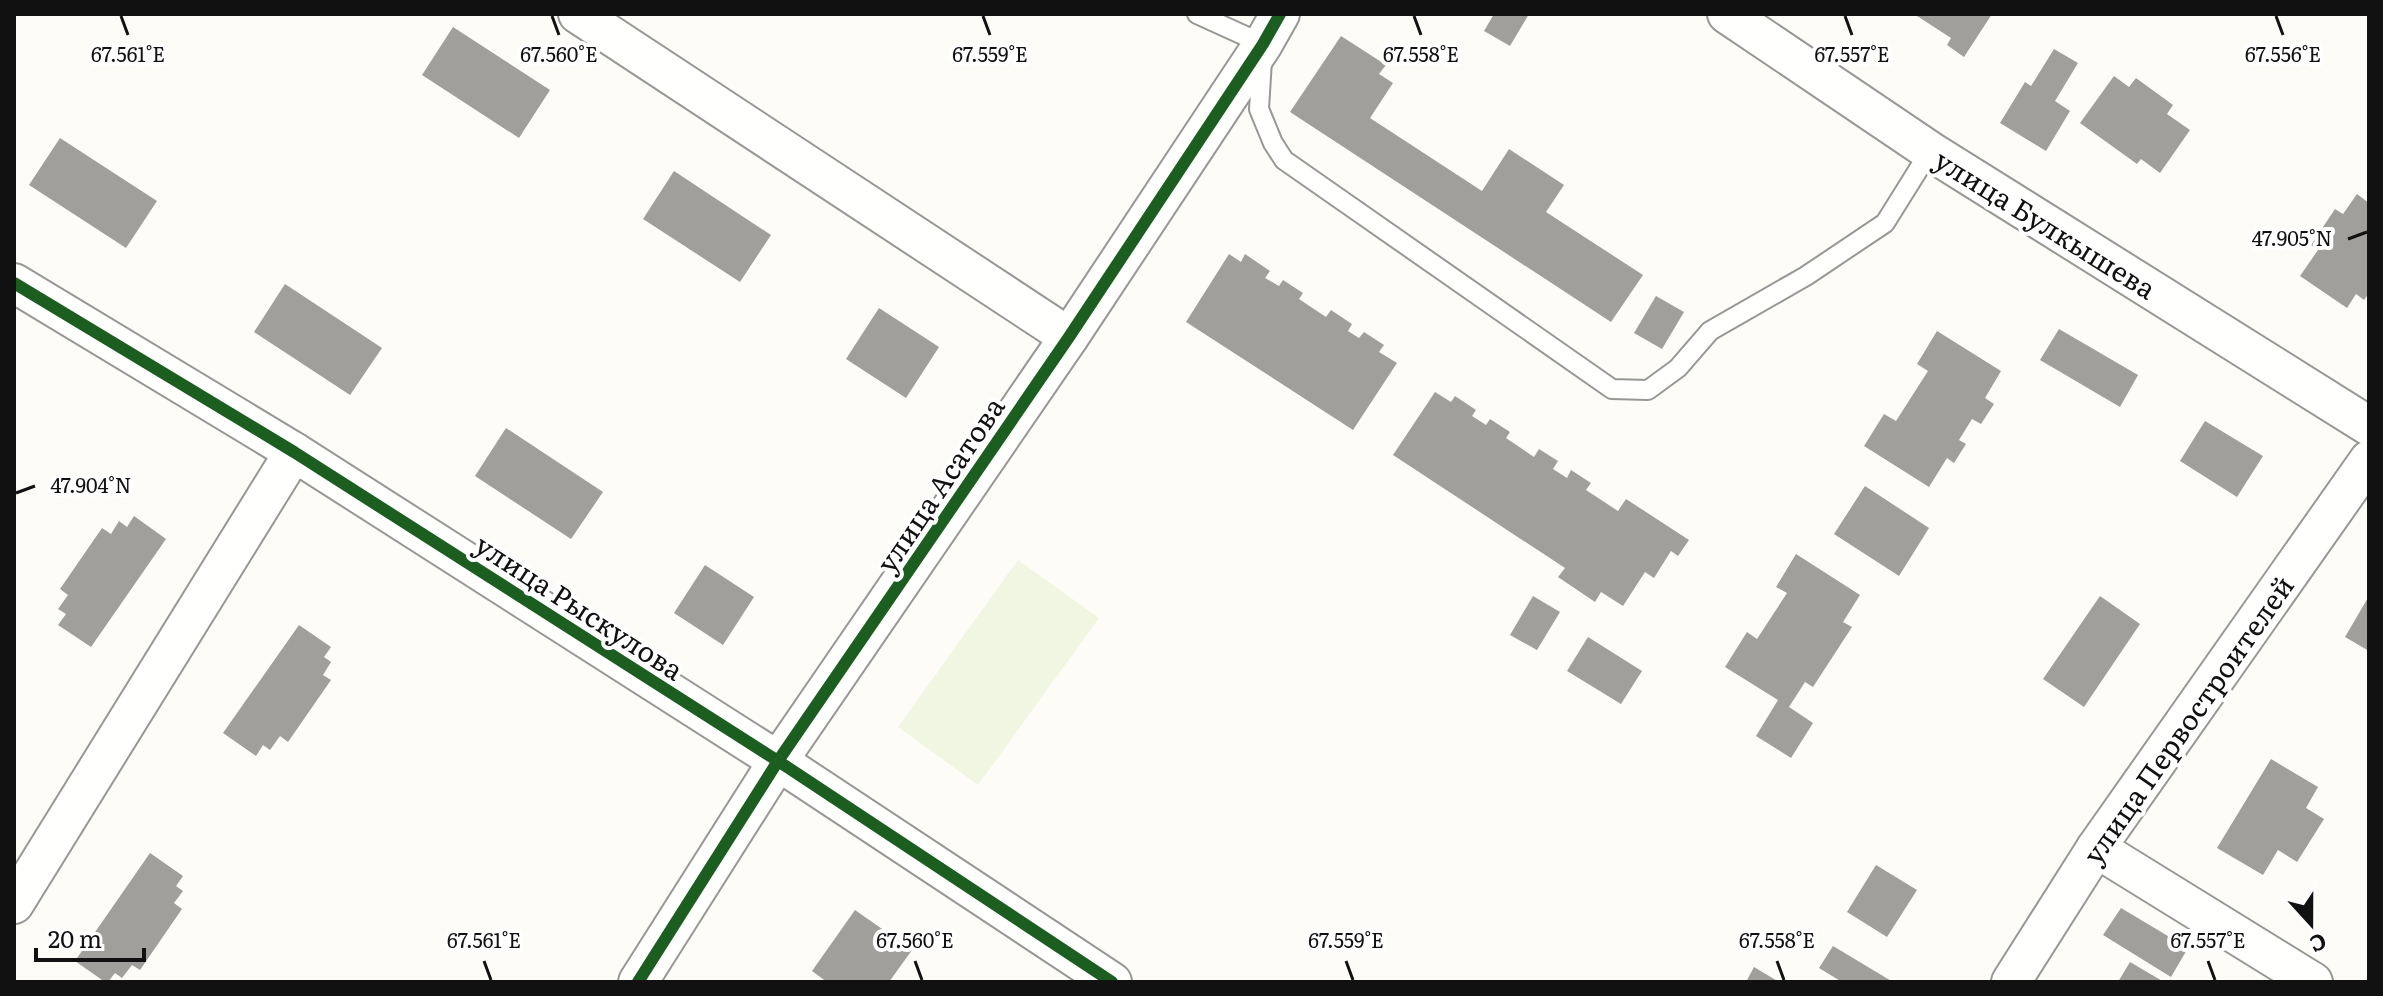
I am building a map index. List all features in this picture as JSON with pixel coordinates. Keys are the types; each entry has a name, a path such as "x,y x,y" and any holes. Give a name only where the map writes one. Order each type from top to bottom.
{"street":[{"path":"578,14 1069,337"},
{"name":"улица Булкышева","path":"1727,14 1930,151 2369,426"},
{"name":"улица Асатова","path":"638,982 778,761 1069,337 1272,29"},
{"name":"улица Рыскулова","path":"14,283 294,452 778,761 1112,982"},
{"path":"14,904 294,452"},
{"name":"улица Первостроителей","path":"2011,982 2096,848 2369,460"},
{"path":"2096,848 2313,982"}],"lane":[{"path":"1197,14 1272,29 1259,109 1284,160 1612,389 1648,390 1678,368 1710,331 1806,276 1885,223 1930,151"}],"green space":[{"path":"1018,560 1099,618 978,785 898,727"}],"building":[{"path":"1494,14 1529,14 1510,46 1484,31"},
{"path":"1914,14 1992,14 1964,57 1947,45 1951,38"},
{"path":"453,27 550,90 519,138 422,75"},
{"path":"1341,36 1386,65 1379,74 1393,83 1370,118 1482,191 1509,149 1564,185 1546,212 1643,275 1611,322 1290,112"},
{"path":"2054,49 2078,63 2055,101 2070,111 2046,151 2000,123 2025,82 2031,86"},
{"path":"2114,76 2129,87 2136,78 2173,105 2167,114 2190,130 2160,173 2141,159 2137,164 2080,123"},
{"path":"60,138 157,201 126,248 29,185"},
{"path":"674,171 771,235 740,282 643,219"},
{"path":"2357,194 2369,203 2369,293 2364,300 2356,294 2347,308 2300,276 2318,250 2311,245 2335,209 2343,214"},
{"path":"1229,254 1241,262 1245,254 1270,271 1265,278 1279,286 1283,280 1303,293 1299,299 1326,317 1331,310 1352,324 1348,331 1359,338 1364,332 1384,345 1379,352 1397,363 1353,430 1186,322"},
{"path":"285,284 382,348 350,395 254,332"},
{"path":"1656,296 1684,312 1662,349 1634,333"},
{"path":"879,308 939,347 906,398 846,359"},
{"path":"2059,329 2138,375 2120,407 2040,360"},
{"path":"1937,331 2001,371 1985,398 1994,404 1981,424 1972,419 1959,440 1966,444 1954,463 1947,458 1929,487 1864,446 1884,414 1896,421 1928,371 1917,364"},
{"path":"1435,392 1451,402 1455,396 1476,410 1472,416 1486,425 1490,419 1510,432 1506,438 1534,457 1539,449 1558,461 1553,469 1567,478 1571,470 1591,483 1586,490 1618,511 1626,499 1689,540 1678,556 1671,551 1654,578 1645,572 1623,606 1601,592 1595,602 1558,577 1565,568 1393,455"},
{"path":"2205,421 2263,456 2237,497 2180,461"},
{"path":"506,428 603,492 571,539 475,476"},
{"path":"1865,486 1929,528 1899,576 1834,534"},
{"path":"134,516 166,539 91,647 58,625 66,614 58,609 68,595 60,589 102,528 111,534 119,521 127,527"},
{"path":"1796,554 1860,595 1843,622 1852,627 1813,687 1805,682 1789,707 1813,723 1791,758 1756,736 1778,700 1725,667 1747,632 1757,639 1787,593 1776,587"},
{"path":"705,565 754,597 723,645 674,613"},
{"path":"1533,596 1560,612 1537,650 1510,635"},
{"path":"2100,596 2140,624 2084,707 2043,679"},
{"path":"2369,596 2369,651 2345,637"},
{"path":"299,625 331,647 324,657 331,662 323,675 331,680 288,742 280,736 270,750 263,745 256,756 223,733"},
{"path":"1588,637 1642,671 1621,704 1567,671"},
{"path":"2271,759 2318,787 2306,808 2324,819 2297,862 2278,850 2263,875 2217,848"},
{"path":"150,853 183,876 176,886 183,891 174,903 182,909 140,970 132,965 122,978 115,973 105,982 75,961"},
{"path":"1876,865 1917,890 1887,937 1847,912"},
{"path":"2121,908 2188,948 2171,977 2103,935"},
{"path":"855,910 912,950 889,982 827,982 812,971"},
{"path":"1833,946 1893,982 1842,982 1819,968"},
{"path":"2130,962 2164,982 2118,982"},
{"path":"1754,967 1779,982 1746,982"}],"cycle path":[{"path":"638,982 778,761 1069,337 1280,14"},
{"path":"14,283 294,452 778,761 1112,982"}]}
